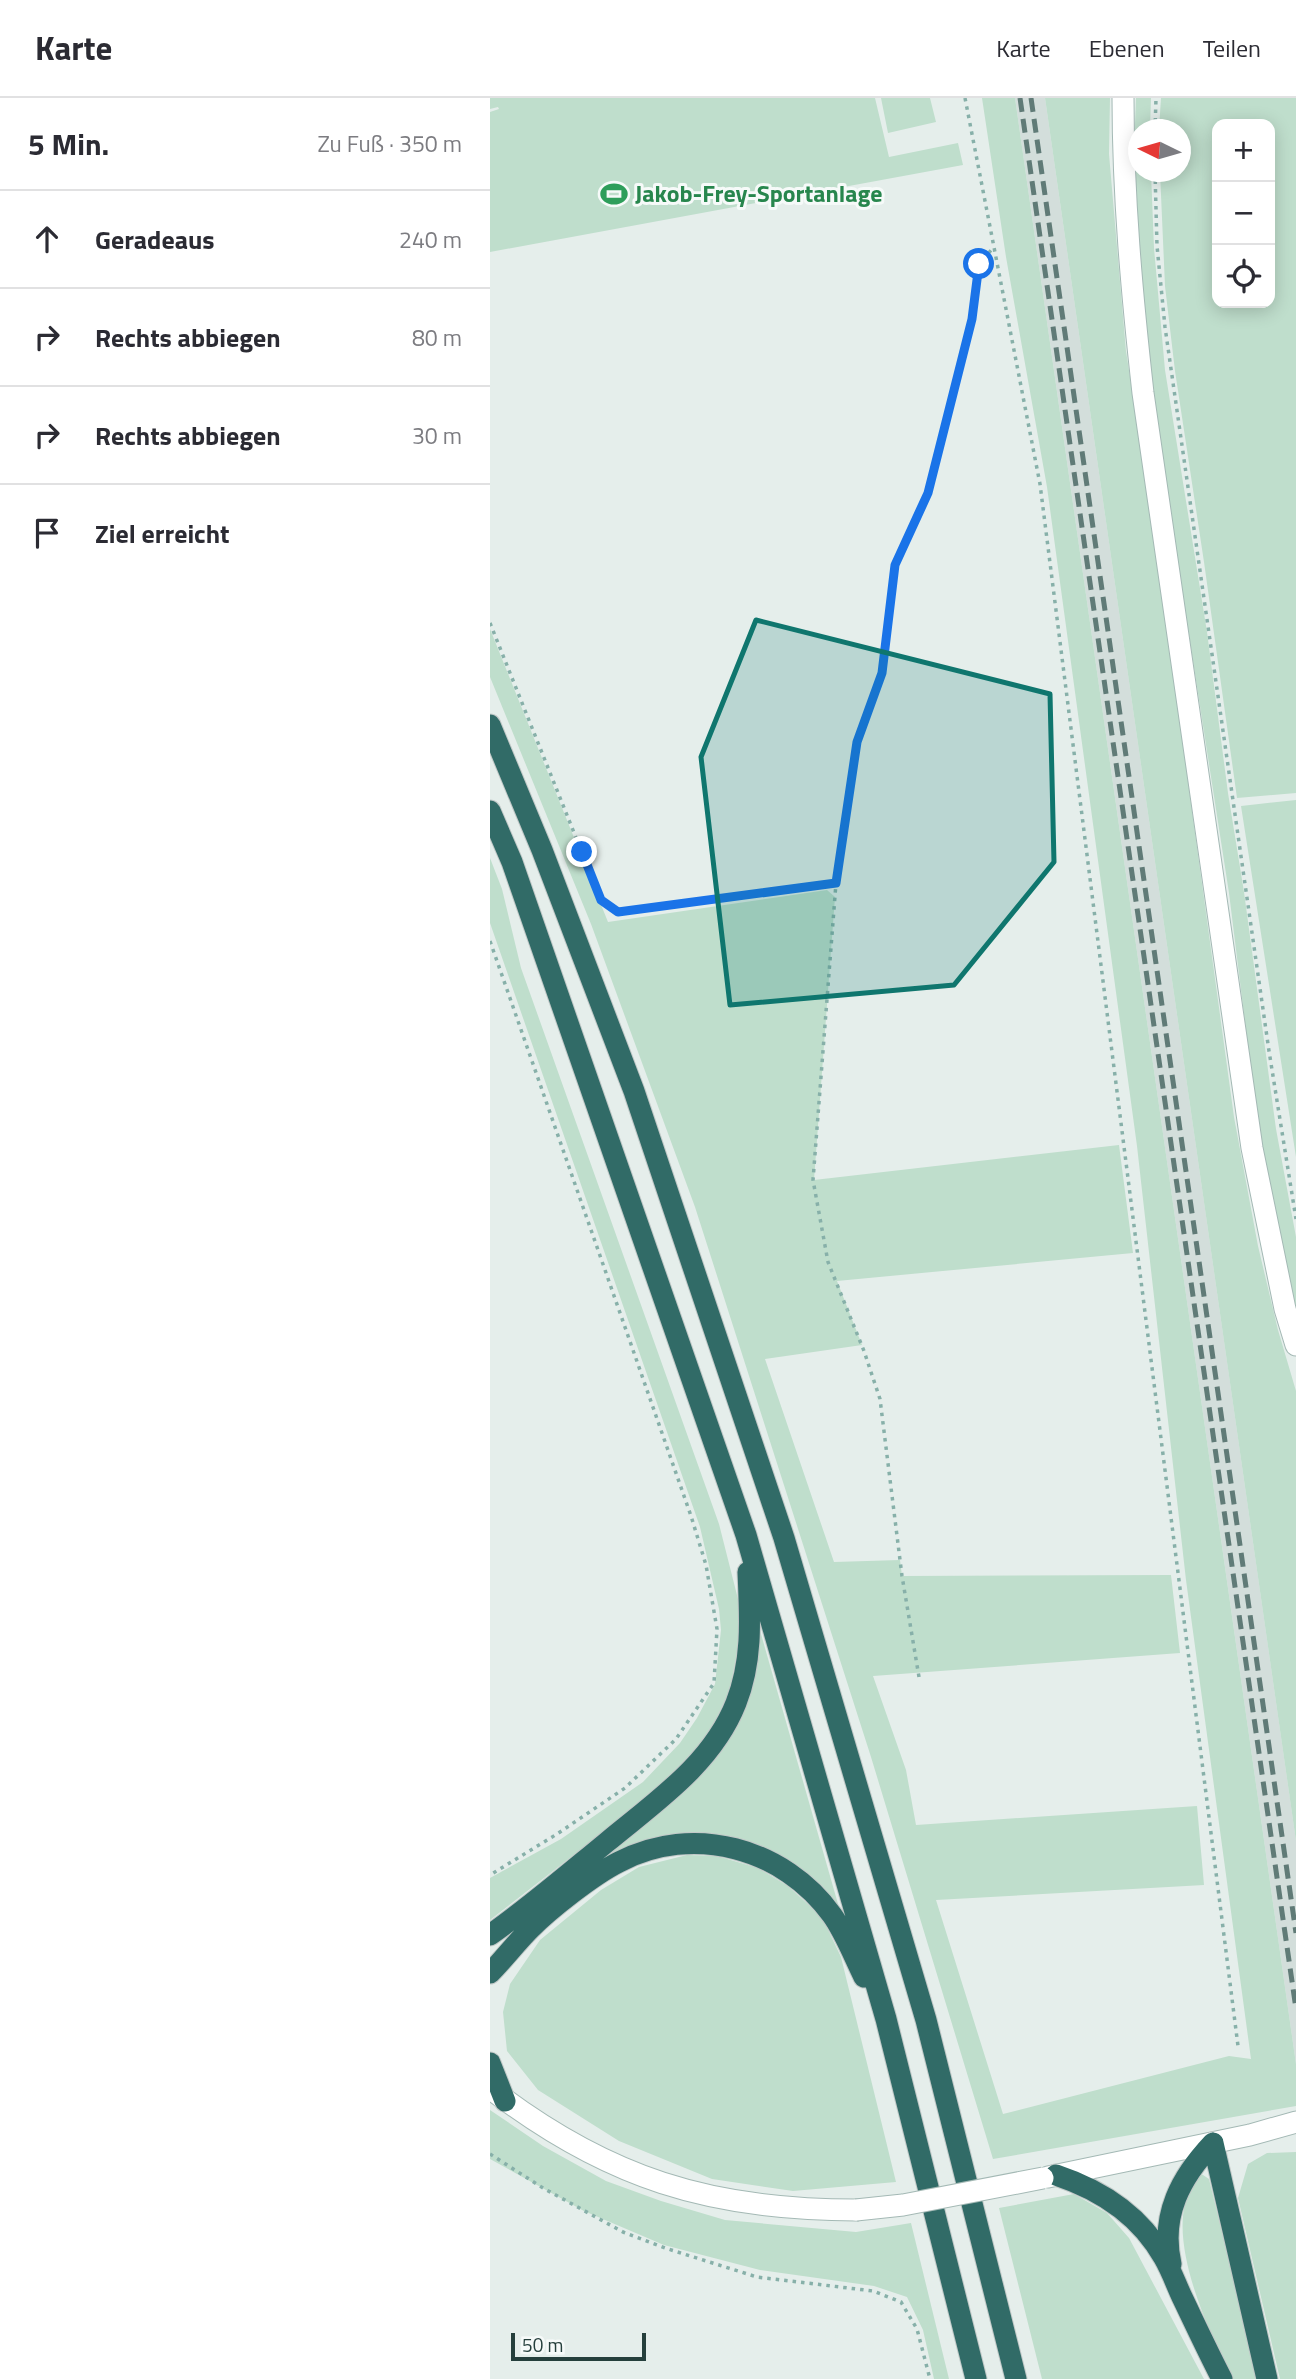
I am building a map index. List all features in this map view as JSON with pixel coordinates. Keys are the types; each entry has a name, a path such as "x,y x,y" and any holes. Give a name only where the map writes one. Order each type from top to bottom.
{"highway":[{"path":"490,725 542,850 634,1091 784,1538 926,2020 1016,2379"},
{"path":"490,811 512,862 746,1535 886,2019 976,2379"},
{"path":"490,1935 522,1913 680,1782 707,1754 722,1732 736,1704 749,1658 751,1629 746,1535"},
{"path":"491,1974 530,1928 619,1862 667,1846 705,1843 739,1849 769,1860 814,1892 833,1917 886,2019"},
{"path":"490,2063 498,2095"},
{"path":"1175,2283 1168,2253 1169,2222 1177,2192 1192,2165 1213,2143"},
{"path":"1213,2143 1267,2379"},
{"path":"1049,2176 1082,2184 1107,2197 1129,2214 1148,2234 1164,2258 1222,2379"}],"main road":[{"path":"1123,98 1123,164 1130,279 1143,393 1252,1148 1285,1309 1296,1345"},
{"path":"498,2095 532,2121 590,2154 662,2183 748,2204 815,2210 856,2210 903,2205 1213,2143 1296,2122"},
{"path":"1250,2135 1296,2135"}],"path":[{"path":"965,98 1040,484 1238,2046"},
{"path":"1155,119 1156,98"},
{"path":"1155,182 1157,246 1165,327 1269,1051 1296,1219"},
{"path":"919,1677 902,1576 880,1399 828,1262 813,1180 836,883 857,742 882,673 895,565 928,493 972,319 979,264 993,247"},
{"path":"490,623 601,900 618,912 836,883"},
{"path":"490,941 687,1504 706,1565 717,1629 714,1683 676,1739 625,1788 490,1875"},
{"path":"490,2154 589,2214 654,2244 757,2277 873,2291 901,2302 917,2329 930,2379"}],"highlighted area":[{"path":"756,620 1050,694 1054,862 954,985 730,1005 701,757"}],"shaded area":[{"path":"1015,98 1045,98 1290,1799 1296,1841 1296,2064"}],"green space":[{"name":"Jakob-Frey-Sportanlage","path":"490,98 875,98 889,157 958,143 963,165 490,252 490,112 499,109 490,109"},
{"path":"881,98 930,98 936,122 888,133"},
{"path":"982,98 1015,98 1296,2064 1296,2106 993,2159 871,1757 695,1207 591,924 490,677 490,629 608,922 827,890 835,897 814,1180 1119,1145 1133,1253 837,1281 862,1345 765,1359 834,1562 900,1560 902,1576 1171,1575 1180,1653 873,1676 906,1770 916,1825 1197,1806 1204,1885 936,1900 1003,2114 1229,2056 1251,2059 1186,1580 1137,1146 1047,487 1006,257"},
{"path":"1045,98 1110,98 1109,154 1126,351 1153,526 1234,1117 1258,1246 1296,1391 1296,1841"},
{"path":"1136,98 1151,98 1150,119 1135,119"},
{"path":"1161,98 1296,98 1296,793 1237,798 1165,286 1160,182 1191,182 1191,119 1160,119"},
{"path":"1136,182 1151,182 1154,248 1165,370 1207,632 1276,1129 1296,1237 1296,1311 1259,1135 1229,893 1151,390"},
{"path":"1296,800 1296,1157 1241,806"},
{"path":"490,858 502,889 521,968 719,1524 740,1607 740,1636 730,1690 712,1728 691,1757 634,1808 490,1920 490,1878 561,1839 643,1782 680,1743 715,1684 721,1630 719,1609 700,1527 490,923"},
{"path":"759,1627 840,1911 717,1837 593,1868 641,1828 714,1760 743,1707"},
{"path":"687,1855 717,1856 758,1868 788,1886 822,1917 841,1957 896,2182 793,2191 712,2179 619,2141 538,2090 507,2051 503,2012 510,1984 540,1940 601,1890 639,1867"},
{"path":"490,2110 543,2146 606,2181 725,2220 856,2232 911,2223 949,2379 934,2379 923,2330 907,2297 874,2286 760,2270 664,2245 584,2211 490,2159"},
{"path":"1296,2152 1296,2379 1280,2379 1238,2198 1248,2164 1267,2153"},
{"path":"1200,2173 1209,2179 1258,2379 1232,2379 1194,2290 1183,2240 1183,2217 1188,2194"},
{"path":"1074,2194 1107,2213 1129,2238 1204,2379 1042,2379 999,2208"}],"railway":[{"path":"1020,98 1296,2009"},
{"path":"1031,98 1296,1933"}],"place":[{"name":"Jakob-Frey-Sportanlage","path":"614,194"}],"route":[{"path":"582,852 601,900 618,912 836,883 857,742 882,673 895,565 928,493 972,319 979,264"}]}
